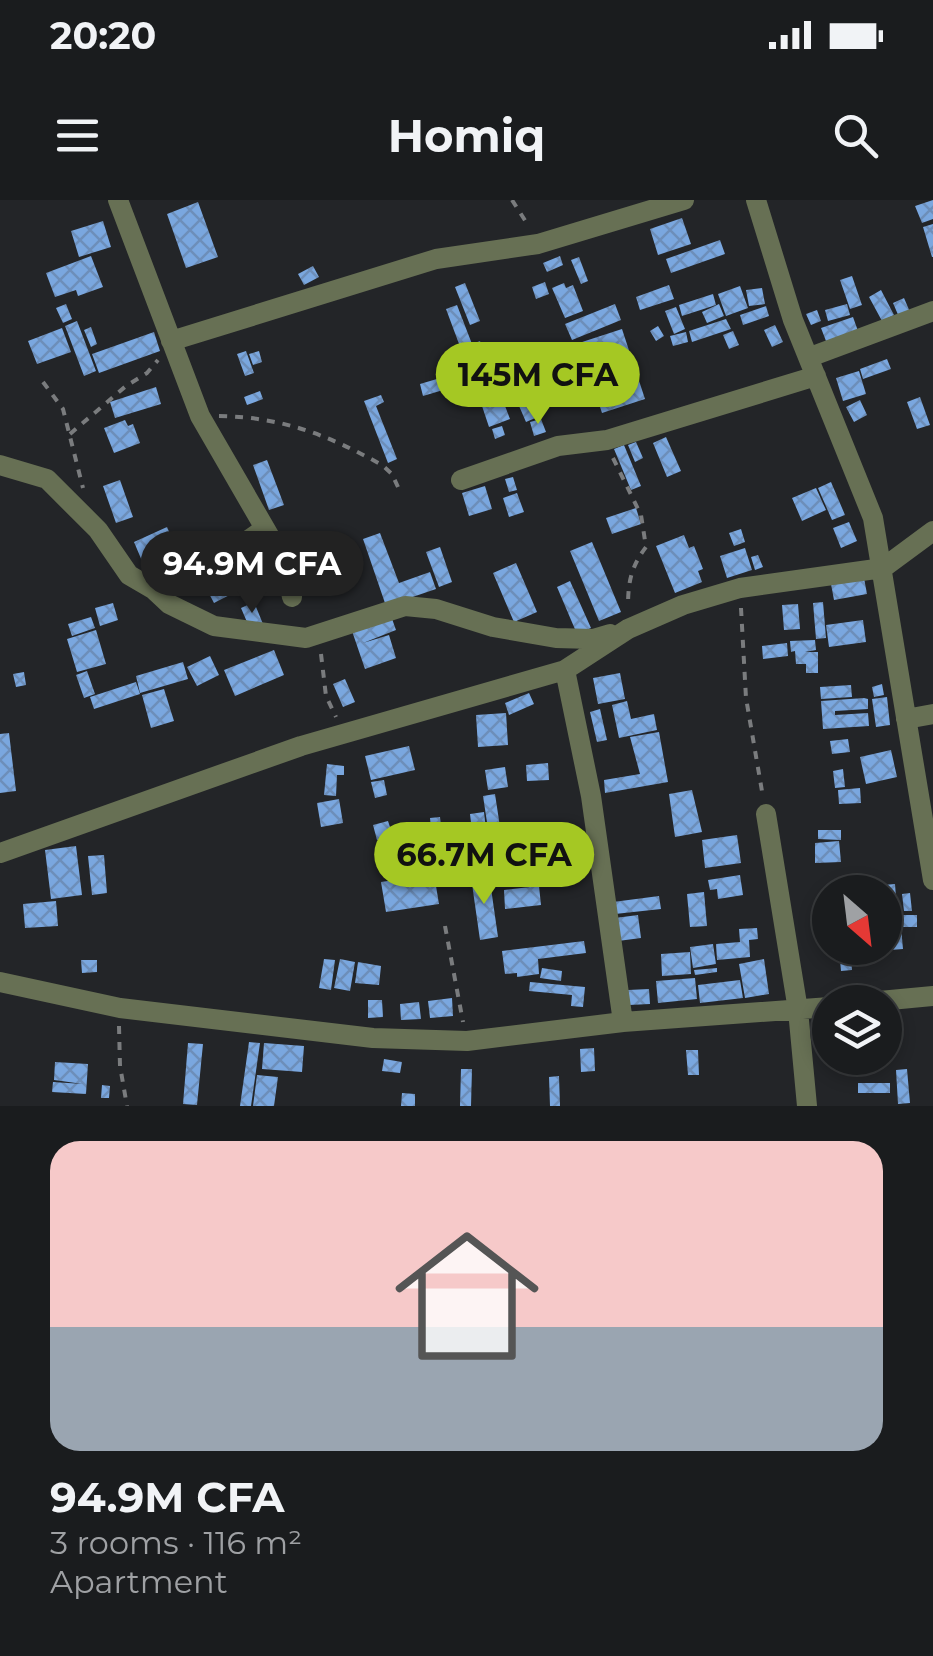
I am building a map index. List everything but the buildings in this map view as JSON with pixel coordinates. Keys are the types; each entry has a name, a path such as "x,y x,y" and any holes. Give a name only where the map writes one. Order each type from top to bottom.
{"street":[{"path":"118,200 200,416 284,563 292,597"},
{"path":"171,341 436,259 538,244 684,200"},
{"path":"756,200 793,320 873,518 933,880"},
{"path":"462,480 558,446 607,440 813,366 933,310"},
{"path":"0,466 47,478 98,530 129,575 169,604 214,626 314,636 405,606 436,610 493,627 556,638 593,639 740,588 883,568 933,531"},
{"path":"153,589 208,568 264,529"},
{"path":"0,853 200,780 565,670 628,629"},
{"path":"565,670 591,796 622,1022"},
{"path":"906,718 933,714"},
{"path":"766,814 798,1010 807,1106"},
{"path":"0,982 120,1008 373,1038 468,1041 622,1022 812,1008"},
{"path":"902,999 933,996"}],"path":[{"path":"512,200 538,244"},
{"path":"70,434 148,372 171,341"},
{"path":"43,382 63,409 77,472 98,530"},
{"path":"200,416 266,418 310,430 382,466 392,474 398,487"},
{"path":"607,440 641,514 646,547 634,563 628,581 628,629"},
{"path":"740,588 746,698 766,814"},
{"path":"314,636 338,736"},
{"path":"445,926 468,1041"},
{"path":"120,1008 120,1066 127,1106"}]}
